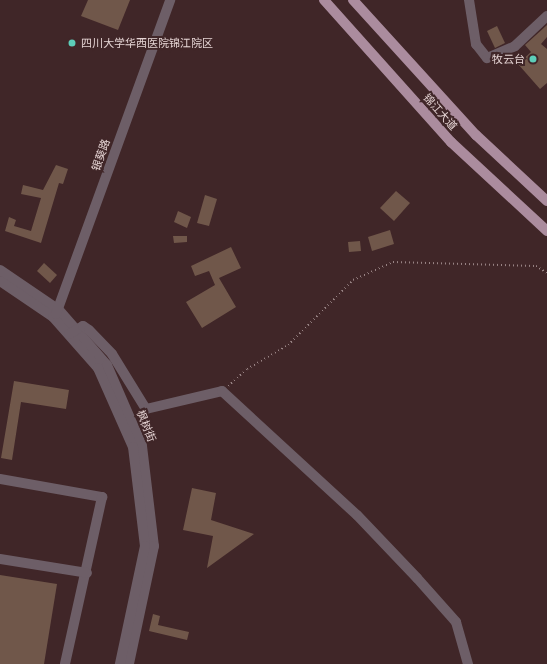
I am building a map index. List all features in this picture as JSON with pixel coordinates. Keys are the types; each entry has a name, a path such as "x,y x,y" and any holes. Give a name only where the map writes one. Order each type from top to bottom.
{"main road":[{"name":"锦江大道","path":"324,0 452,142 547,231"},
{"name":"锦江大道","path":"353,0 476,135 547,201"}],"street":[{"name":"银葵路","path":"56,313 170,0"},
{"path":"469,0 476,44 487,58 515,46 547,16"},
{"name":"枫树街","path":"0,270 56,313 107,365 142,446 154,546 129,664"},
{"name":"枫树街","path":"0,282 56,313"},
{"path":"73,331 89,330 112,354 146,409 222,391 357,515 417,578 456,622 468,664"},
{"name":"枫树街","path":"73,331 98,368 133,447 145,546 120,664"},
{"path":"0,479 102,497 87,573 66,664"},
{"path":"0,560 87,573"}],"path":[{"path":"222,391 247,369 288,345 353,280 393,262 536,266 547,273"}],"building":[{"path":"88,0 130,0 118,30 81,16"},
{"path":"547,25 547,37 541,44 547,49 547,83 540,89 518,64 531,52 525,45"},
{"path":"497,26 505,43 495,48 487,31"},
{"path":"56,165 68,169 63,184 59,183 41,243 5,231 9,217 16,220 14,226 31,231 41,198 21,194 23,185 43,190"},
{"path":"396,191 410,203 394,221 380,208"},
{"path":"205,195 217,199 209,226 197,223"},
{"path":"178,211 191,217 187,228 174,222"},
{"path":"390,230 394,244 372,251 368,237"},
{"path":"173,236 187,236 187,242 174,243"},
{"path":"360,241 361,251 349,252 348,242"},
{"path":"231,247 241,268 219,278 236,307 202,328 186,302 215,285 209,271 195,276 191,266"},
{"path":"44,263 57,275 50,283 37,271"},
{"path":"14,381 69,390 66,409 21,402 12,460 1,458"},
{"path":"192,488 216,493 211,520 254,534 207,568 213,536 183,530"},
{"path":"0,575 57,584 44,664 0,664"},
{"path":"153,614 160,616 158,625 189,632 187,640 149,631"}],"place":[{"name":"四川大学华西医院锦江院区","path":"72,43"},
{"name":"牧云台","path":"533,59"}]}
